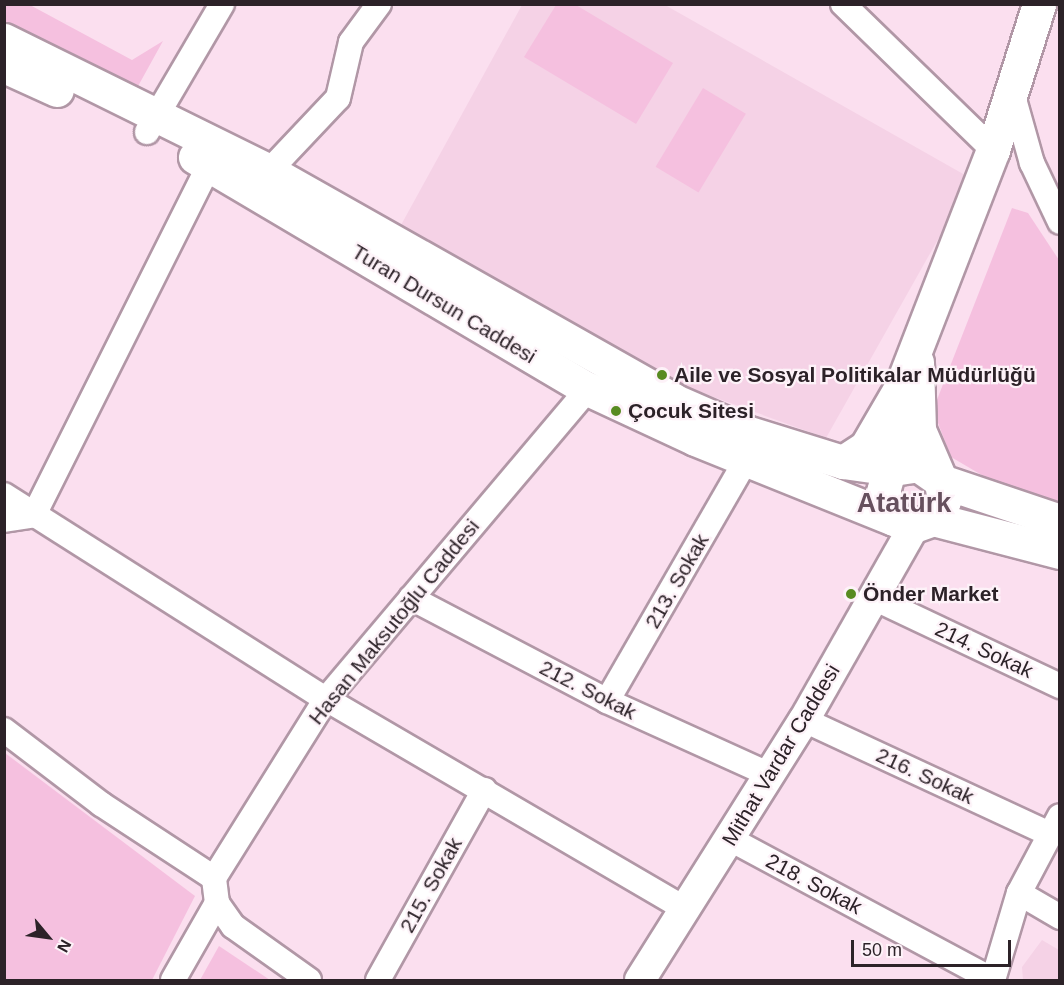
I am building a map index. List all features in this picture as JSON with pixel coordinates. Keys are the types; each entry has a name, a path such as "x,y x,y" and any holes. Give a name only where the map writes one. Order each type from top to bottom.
{"main road":[{"path":"843,462 866,447 888,414 916,359 993,150 1039,4"},
{"name":"Turan Dursun Caddesi","path":"4,40 152,123 209,165 588,389 746,460 914,521 1059,552"},
{"name":"Turan Dursun Caddesi","path":"4,66 269,171 673,400 746,432 843,462 893,469"},
{"path":"916,359 919,430 941,481 944,501 914,521 883,492 893,469 916,359"},
{"path":"893,469 918,465 941,481 1059,521"}],"street":[{"path":"152,123 222,4"},
{"path":"269,171 338,98 351,42 379,4"},
{"path":"843,4 993,150"},
{"path":"1012,92 1032,163 1059,222"},
{"path":"34,515 209,165"},
{"name":"Hasan Maksutoğlu Caddesi","path":"214,878 326,699 588,389"},
{"name":"213. Sokak","path":"607,701 746,460"},
{"path":"4,495 326,699 684,908"},
{"path":"4,520 34,515"},
{"name":"Mithat Vardar Caddesi","path":"640,981 804,720 876,599 914,521"},
{"name":"212. Sokak","path":"411,598 607,701 770,775"},
{"name":"214. Sokak","path":"876,599 1059,686"},
{"name":"216. Sokak","path":"804,720 1053,824"},
{"path":"4,730 101,804 214,878 217,903 233,926 309,981"},
{"name":"215. Sokak","path":"378,981 484,790"},
{"path":"993,980 1019,893 1053,824"},
{"name":"218. Sokak","path":"730,839 993,980"},
{"path":"1019,893 1059,917"},
{"path":"173,981 217,903"}],"shaded area":[{"path":"4,5 30,5 132,60 163,41 137,88 5,23"},
{"path":"522,5 665,5 972,179 826,438 689,388 401,225"},
{"path":"556,5 576,5 673,63 636,124 524,57"},
{"path":"703,88 746,114 698,193 656,167"},
{"path":"1012,208 1028,213 1059,260 1059,501 997,484 951,457 933,410"},
{"path":"5,753 195,896 152,980 5,980"},
{"path":"1042,940 1059,950 1059,980 1023,980 1022,967"},
{"path":"219,946 270,980 200,980"}],"place":[{"name":"Aile ve Sosyal Politikalar Müdürlüğü","path":"662,375"},
{"name":"Çocuk Sitesi","path":"616,411"},
{"name":"Önder Market","path":"851,594"}],"district":[{"name":"Atatürk","path":"904,504"}]}
